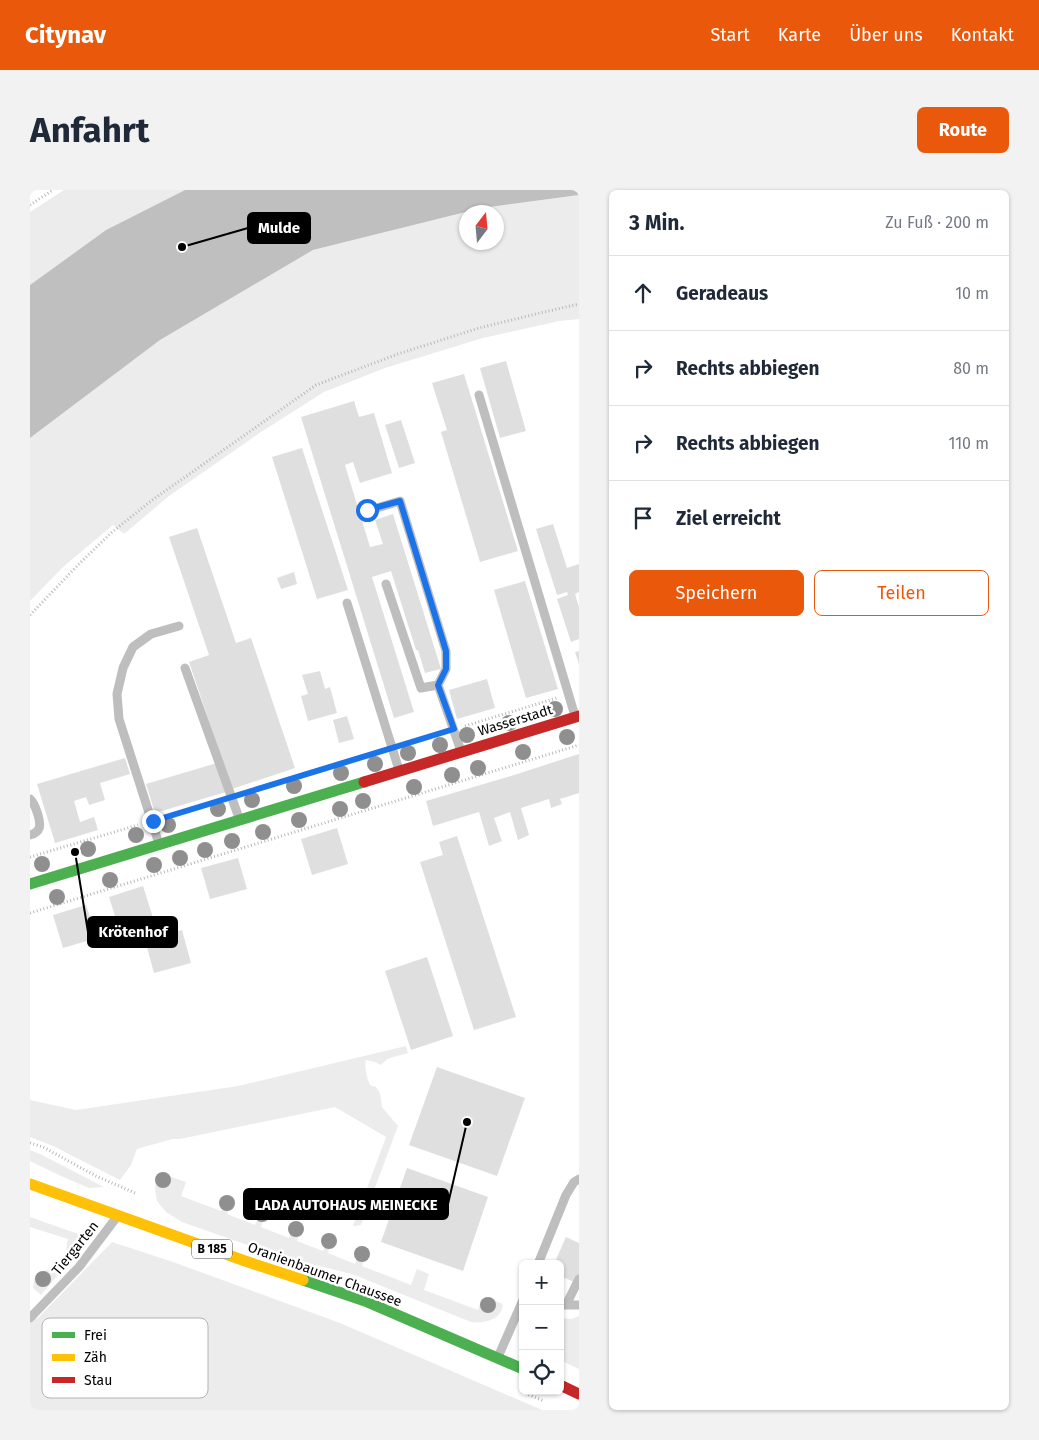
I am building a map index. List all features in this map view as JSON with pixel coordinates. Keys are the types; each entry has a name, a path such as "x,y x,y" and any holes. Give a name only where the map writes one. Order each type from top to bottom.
{"main road":[{"name":"Wasserstadt","path":"30,884 577,717"},
{"name":"Oranienbaumer Chaussee","path":"30,1184 244,1261 365,1301 519,1366"},
{"path":"564,1387 579,1394"}],"lane":[{"path":"479,395 577,717"},
{"path":"367,510 400,501 446,651 446,669 438,685 461,753"},
{"path":"386,584 421,688 438,685"},
{"path":"347,603 399,771"},
{"path":"159,844 119,719 117,694 123,668 133,647 151,634 179,626"},
{"path":"185,668 240,819"},
{"path":"30,799 34,803 41,823 40,829 35,834 30,835"},
{"path":"540,1260 566,1195 574,1182 579,1179"},
{"name":"Tiergarten","path":"30,1318 79,1267 118,1216"},
{"path":"564,1303 579,1279"},
{"path":"498,1358 521,1305"},
{"path":"564,1305 579,1306"}],"path":[{"path":"30,205 53,190"},
{"path":"30,615 91,552 150,501 316,385 398,354 479,328 579,304"},
{"path":"454,729 569,694"},
{"path":"30,913 579,745"},
{"path":"30,857 336,766"},
{"path":"30,1143 43,1147 96,1176 135,1193"},
{"path":"518,1390 546,1402"}],"shaded area":[{"path":"64,190 185,190 106,230 30,285 30,212"},
{"path":"185,190 579,190 579,195 504,205 459,205 459,214 313,250 160,340 30,438 30,285 106,230"},
{"path":"579,195 579,319 559,321 483,338 385,368 324,392 261,432 169,496 124,534 113,525 63,567 30,601 30,438 160,340 313,250 459,214 459,250 504,250 504,205"},
{"path":"406,1046 408,1053 387,1059 381,1065 366,1060 366,1073 370,1085 376,1087 380,1093 382,1107 398,1126 361,1225 353,1226 386,1137 335,1107 180,1139 172,1139 137,1149 131,1165 120,1180 53,1146 30,1137 30,1100 76,1110 238,1086"},
{"path":"30,1150 104,1187 89,1188 30,1161"},
{"path":"163,1174 186,1182 181,1196 221,1211 226,1198 232,1200 227,1214 255,1225 262,1207 267,1209 261,1227 289,1238 295,1222 302,1225 297,1241 323,1251 328,1236 333,1238 328,1253 355,1264 361,1247 367,1249 362,1266 411,1285 417,1269 429,1274 424,1290 478,1310 481,1300 485,1298 501,1303 503,1306 499,1315 491,1320 471,1322 352,1274 282,1257 182,1222 166,1212 157,1201 156,1181"},
{"path":"30,1217 81,1235 75,1252 66,1249 68,1239 30,1227"},
{"path":"112,1242 173,1262 340,1323 542,1410 30,1410 30,1314 37,1319"},
{"path":"51,1269 62,1270 41,1295 33,1288 35,1277 39,1272"},
{"path":"579,1316 579,1369 564,1362 564,1318 572,1319"}],"building":[{"path":"506,361 526,431 500,438 480,368"},
{"path":"464,374 518,551 480,562 441,432 447,430 432,383"},
{"path":"354,401 359,417 374,413 392,473 360,483 353,462 345,465 370,547 383,544 375,520 393,514 441,669 425,673 391,571 372,577 414,712 394,718 301,417"},
{"path":"401,420 415,463 399,468 385,425"},
{"path":"302,448 348,590 317,599 272,457"},
{"path":"553,524 567,568 579,564 579,592 575,594 579,607 579,639 571,642 557,599 568,595 567,592 557,595 536,529"},
{"path":"197,528 236,643 251,638 295,768 232,789 189,662 209,655 169,537"},
{"path":"294,572 297,584 281,589 277,578"},
{"path":"525,581 558,689 526,698 494,590"},
{"path":"579,651 579,664 575,652"},
{"path":"320,671 325,689 330,687 337,713 308,721 301,696 308,694 302,675"},
{"path":"487,679 495,708 457,719 449,690"},
{"path":"347,716 354,739 339,743 333,720"},
{"path":"579,754 579,793 560,799 562,804 551,808 549,799 521,808 529,835 518,840 510,812 494,818 502,841 489,846 479,812 433,826 426,801"},
{"path":"125,758 130,774 100,783 105,800 89,805 86,797 74,801 80,822 94,817 98,830 55,843 37,784"},
{"path":"217,763 226,792 155,813 146,784"},
{"path":"337,828 348,864 312,875 301,839"},
{"path":"457,836 516,1017 474,1030 420,862 443,855 439,842"},
{"path":"238,858 247,889 210,899 201,868"},
{"path":"143,886 155,924 121,935 109,897"},
{"path":"86,905 97,938 63,948 53,915"},
{"path":"182,930 191,963 154,973 145,940"},
{"path":"427,957 453,1036 411,1050 385,971"},
{"path":"437,1067 525,1098 497,1176 409,1145"},
{"path":"407,1168 488,1197 463,1271 381,1242"},
{"path":"566,1237 579,1243 579,1284 564,1278 564,1260 556,1260"}],"traffic: fast":[{"path":"30,884 364,782"},
{"path":"303,1280 365,1301 519,1367"}],"traffic: slow":[{"path":"30,1184 303,1280"}],"traffic: jam":[{"path":"364,782 579,716"},
{"path":"564,1387 579,1394"}],"place":[{"name":"Mulde","path":"182,247"},
{"name":"Krötenhof","path":"75,852"},
{"name":"LADA AUTOHAUS MEINECKE","path":"467,1122"}],"route":[{"path":"153,821 454,729 438,685 446,669 446,651 400,501 367,510"}]}
